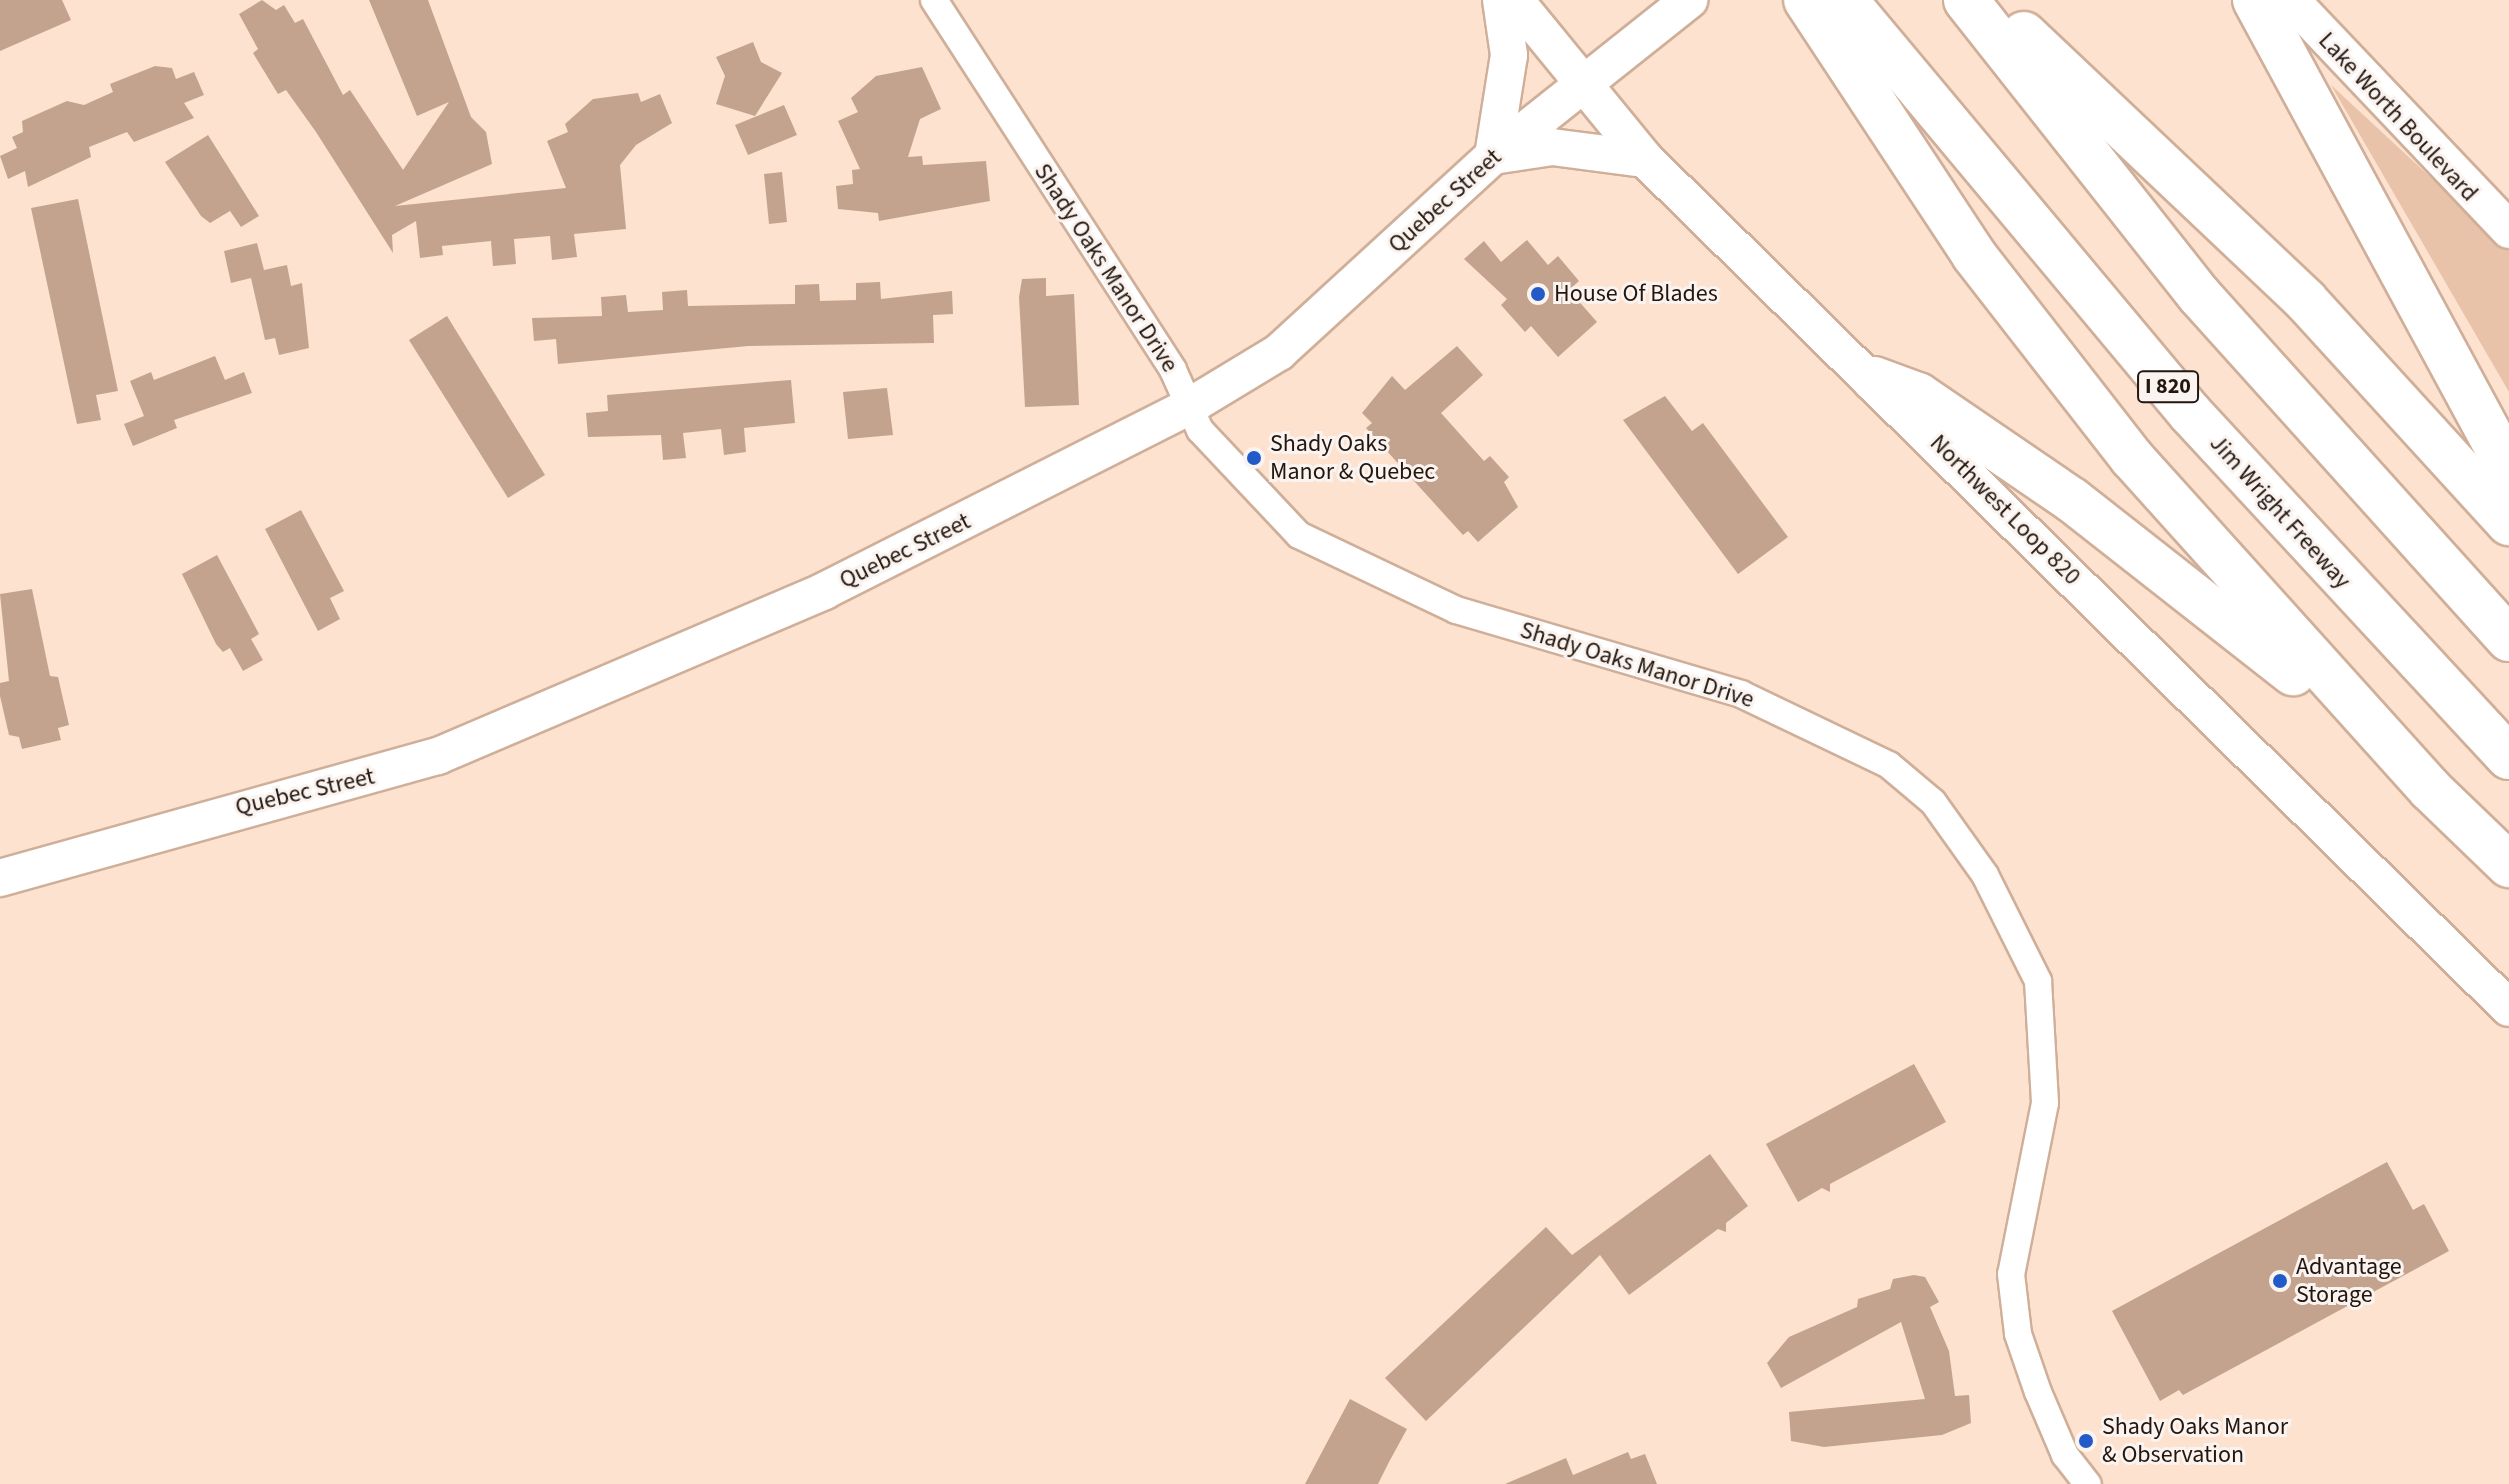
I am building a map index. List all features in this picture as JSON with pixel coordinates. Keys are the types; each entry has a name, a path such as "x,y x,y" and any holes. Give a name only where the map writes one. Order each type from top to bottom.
{"highway":[{"path":"1806,0 1974,255 2050,357 2132,458 2430,789 2509,865"},
{"name":"Jim Wright Freeway","path":"1845,0 2190,413 2509,757"},
{"path":"1966,0 2199,295 2509,639"},
{"path":"1991,0 2306,301 2509,523"},
{"path":"2255,0 2509,470"},
{"path":"1874,379 1918,395 2154,560 2255,638 2411,781 2430,789"}],"main road":[{"path":"1501,0 1509,55 1493,156 1552,147 1645,159"},
{"name":"Northwest Loop 820","path":"1515,0 1582,86 1645,159 1874,379 2509,1008"},
{"name":"Quebec Street","path":"0,878 438,756 824,591 1190,406 1279,352 1493,156 1689,0"},
{"name":"Lake Worth Boulevard","path":"2291,0 2509,230"}],"street":[{"name":"Shady Oaks Manor Drive","path":"934,0 1190,406 1200,430 1272,511 1350,565 1456,610 1741,694 1889,765 1933,802 1985,875 2038,981 2045,1103 2011,1274 2018,1334 2038,1392 2065,1455 2088,1484"}],"shaded area":[{"path":"2331,85 2509,250 2509,392"}],"building":[{"path":"0,0 62,0 71,20 0,51"},
{"path":"262,0 276,10 284,5 295,23 303,19 343,95 350,90 403,170 449,102 417,116 369,0 428,0 471,117 486,132 492,164 395,206 566,188 547,141 568,132 565,124 593,99 638,93 641,102 660,94 672,123 636,145 620,165 626,229 574,234 577,257 552,260 550,236 514,239 516,264 493,266 491,241 442,246 443,255 420,258 416,221 392,235 393,253 316,132 286,90 278,94 253,53 258,49 239,14"},
{"path":"753,42 761,62 782,73 755,116 716,104 725,76 716,57"},
{"path":"155,66 172,68 176,79 194,72 204,95 184,103 194,118 134,142 127,132 89,147 91,157 28,187 25,171 8,179 0,156 17,148 12,137 23,132 22,121 67,101 84,105 113,92 110,84"},
{"path":"922,67 941,109 920,119 908,157 922,156 923,165 986,161 990,201 879,221 878,213 838,209 836,186 853,184 852,170 860,169 838,121 858,112 851,98 876,76"},
{"path":"784,105 797,135 748,155 735,125"},
{"path":"208,135 259,216 241,227 230,211 210,223 201,216 165,162"},
{"path":"782,172 787,222 769,224 764,174"},
{"path":"78,199 118,391 96,395 101,420 77,424 31,208"},
{"name":"House Of Blades","path":"1527,240 1548,265 1558,256 1579,281 1569,290 1597,322 1558,357 1531,326 1525,332 1501,305 1507,299 1464,259 1484,241 1501,262"},
{"path":"257,243 264,270 287,265 291,286 302,283 309,348 279,355 275,338 265,340 251,278 231,283 224,251"},
{"path":"1046,278 1046,296 1074,294 1079,405 1025,407 1019,297 1022,279"},
{"path":"880,282 881,299 952,291 953,314 933,315 934,343 748,346 558,364 556,339 534,341 532,318 602,316 601,297 626,295 628,312 663,310 662,292 687,290 688,306 795,304 795,285 819,284 820,301 856,300 856,283"},
{"path":"447,316 545,475 508,498 409,340"},
{"path":"1457,346 1483,375 1441,413 1484,461 1490,456 1509,477 1504,482 1518,507 1478,542 1468,531 1463,535 1366,428 1372,423 1362,413 1392,376 1405,390"},
{"path":"215,356 225,380 244,372 252,393 174,420 177,428 133,446 124,424 144,416 130,381 151,372 154,380"},
{"path":"791,380 795,423 744,428 746,452 724,455 721,429 683,433 686,458 663,460 661,435 588,437 586,413 608,411 607,395"},
{"path":"887,388 893,435 848,439 843,392"},
{"path":"1665,396 1692,431 1703,423 1788,537 1738,574 1623,420"},
{"path":"301,510 344,591 330,598 340,619 318,631 265,529"},
{"path":"217,555 259,634 251,639 263,660 243,671 230,648 223,652 216,644 182,574"},
{"path":"32,589 50,676 58,677 69,725 58,728 61,740 22,749 19,737 9,735 0,696 0,683 9,681 0,594"},
{"path":"1914,1064 1946,1122 1830,1184 1830,1192 1822,1188 1798,1202 1766,1144"},
{"path":"1710,1154 1748,1206 1726,1223 1726,1232 1718,1229 1629,1295 1600,1255 1426,1421 1385,1378 1546,1227 1572,1255"},
{"name":"Advantage Storage","path":"2387,1162 2413,1210 2424,1204 2449,1251 2183,1395 2179,1390 2160,1401 2112,1311"},
{"path":"1914,1275 1925,1277 1939,1302 1930,1307 1949,1351 1955,1396 1969,1395 1971,1423 1942,1435 1824,1447 1791,1441 1789,1412 1925,1399 1901,1322 1781,1388 1767,1363 1789,1337 1857,1307 1858,1299 1890,1289 1893,1279"},
{"path":"1350,1399 1407,1429 1378,1484 1305,1484"},
{"path":"1628,1452 1631,1459 1645,1454 1657,1484 1505,1484 1566,1458 1573,1475"}],"place":[{"name":"House Of Blades","path":"1538,294"},
{"name":"Shady Oaks Manor & Quebec","path":"1254,458"},
{"name":"Advantage Storage","path":"2280,1281"},
{"name":"Shady Oaks Manor & Observation","path":"2086,1441"}]}
